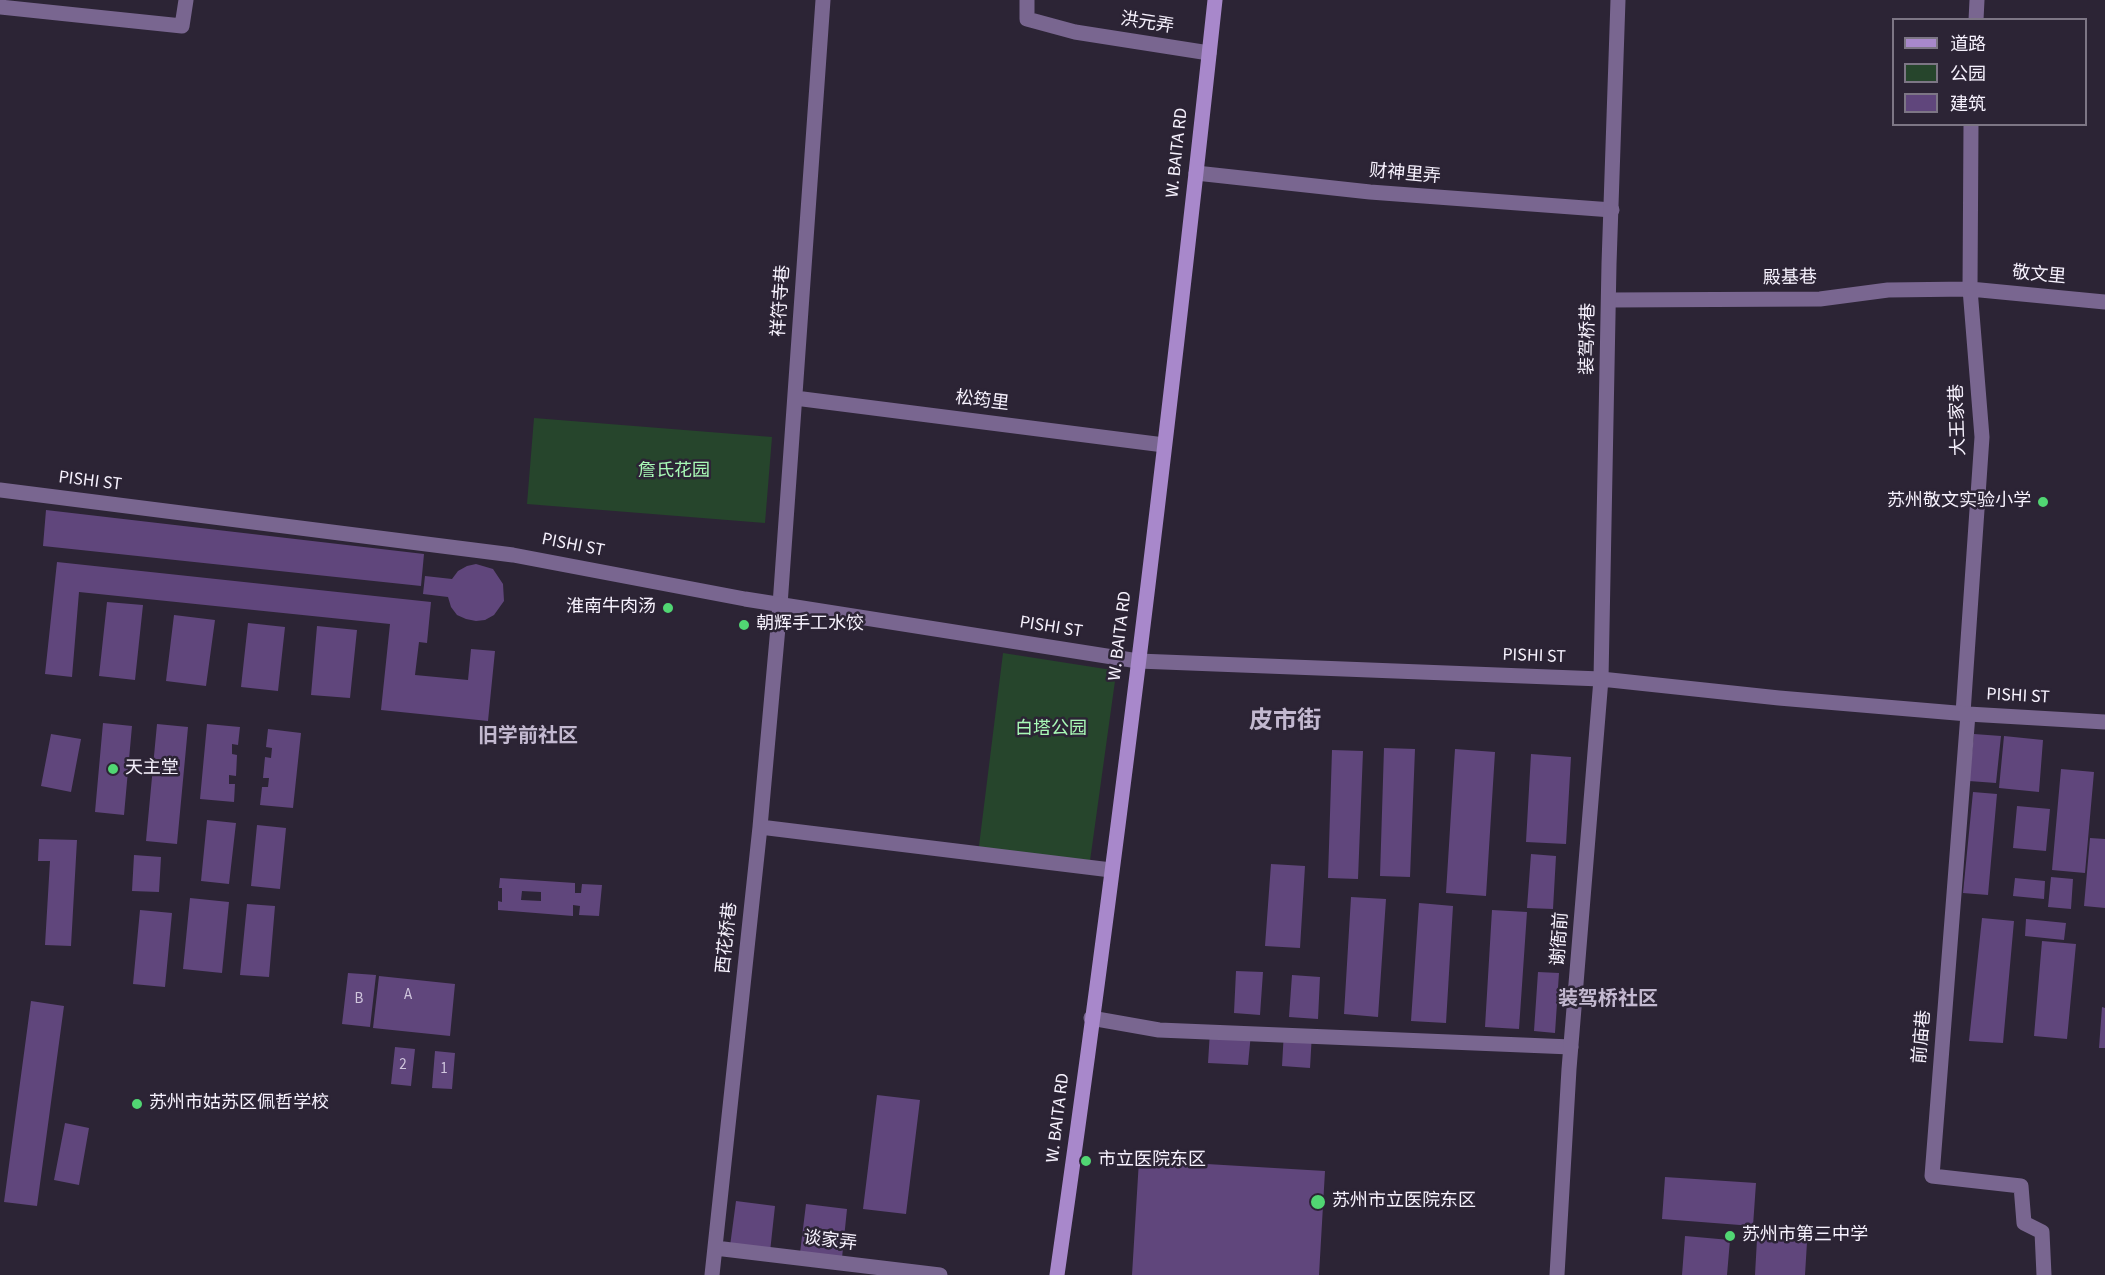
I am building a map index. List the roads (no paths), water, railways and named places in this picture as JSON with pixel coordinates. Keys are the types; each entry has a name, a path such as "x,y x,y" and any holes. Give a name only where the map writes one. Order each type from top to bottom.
{"main road":[{"name":"W. BAITA RD","path":"1057,1275 1138,661 1215,0"}],"street":[{"path":"0,7 182,26 186,0"},
{"name":"祥符寺巷","path":"780,605 823,0"},
{"name":"洪元弄","path":"1027,0 1027,19 1075,32 1209,53"},
{"name":"装驾桥巷","path":"1600,679 1618,0"},
{"path":"1976,18 1977,0"},
{"name":"大王家巷","path":"1966,713 1982,437 1970,289 1971,126"},
{"name":"财神里弄","path":"1196,172 1382,193 1612,210"},
{"name":"殿基巷","path":"1610,300 1820,299 1888,290 1970,289"},
{"name":"敬文里","path":"1970,289 2105,302"},
{"name":"松筠里","path":"795,398 1164,445"},
{"name":"PISHI ST","path":"0,490 513,555 780,605 1138,661 1600,679 1779,698 2105,722"},
{"name":"西花桥巷","path":"712,1275 760,827 780,605"},
{"name":"谢衙前","path":"1557,1275 1571,1047 1600,679"},
{"name":"前庙巷","path":"1966,713 1932,1176 2021,1186 2024,1223 2042,1232 2044,1275"},
{"path":"760,827 1111,870"},
{"path":"1091,1018 1159,1030 1571,1047"},
{"name":"谈家弄","path":"715,1248 940,1275"}],"place":[{"name":"苏州敬文实验小学","path":"2043,502"},
{"name":"淮南牛肉汤","path":"668,608"},
{"name":"朝辉手工水饺","path":"744,625"},
{"name":"天主堂","path":"113,769"},
{"name":"苏州市姑苏区佩哲学校","path":"137,1104"},
{"name":"市立医院东区","path":"1086,1161"},
{"name":"苏州市立医院东区","path":"1318,1202"},
{"name":"苏州市第三中学","path":"1730,1236"}],"district":[{"name":"皮市街","path":"1285,723"},
{"name":"旧学前社区","path":"528,738"},
{"name":"装驾桥社区","path":"1608,1001"}],"park label":[{"name":"詹氏花园","path":"674,472"},
{"name":"白塔公园","path":"1051,730"}]}
